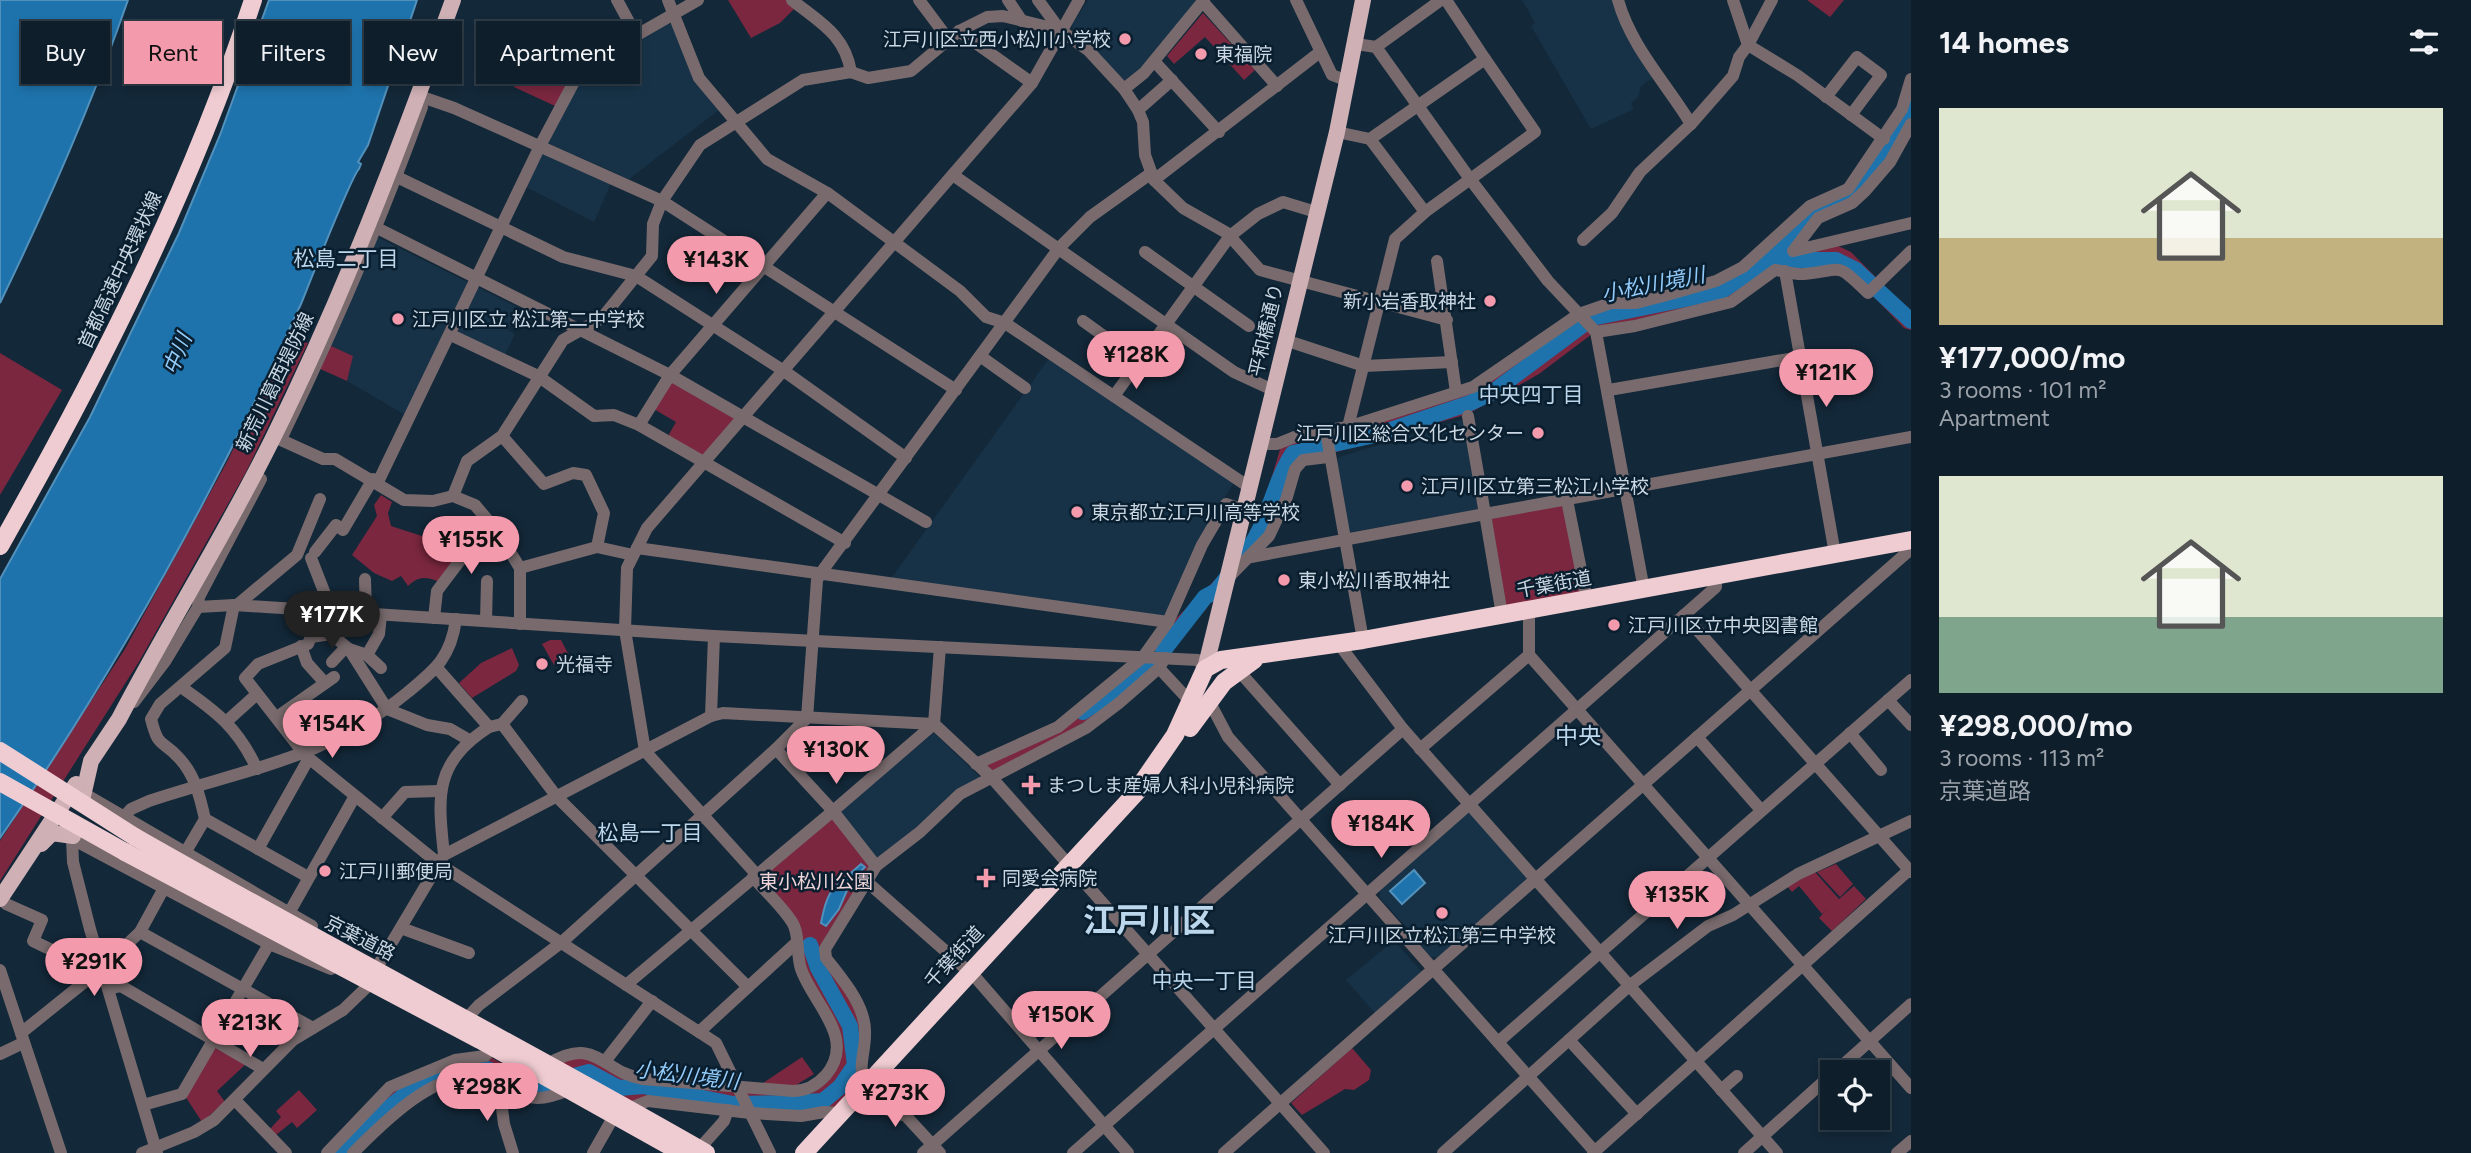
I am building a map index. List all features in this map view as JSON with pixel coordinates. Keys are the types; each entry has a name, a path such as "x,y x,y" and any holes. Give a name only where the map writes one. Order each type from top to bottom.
{"highway":[{"name":"首都高速中央環状線","path":"0,524 72,396 127,284 183,156 242,0"},
{"name":"首都高速中央環状線","path":"0,546 83,398 153,252 214,109 253,0"},
{"name":"千葉街道","path":"1137,790 1175,736 1221,660 1502,615 1911,540"},
{"path":"1203,688 1259,658 1277,653"},
{"name":"千葉街道","path":"804,1153 1069,863 1165,763 1190,728 1203,688"},
{"name":"京葉道路","path":"0,751 130,844"},
{"name":"京葉道路","path":"0,782 130,844 353,966 467,1018 571,1087 696,1152"},
{"name":"京葉道路","path":"373,976 493,1048 545,1068"}],"main road":[{"name":"新荒川葛西堤防線","path":"2,906 25,864 119,719 271,442 354,273 453,0"},
{"name":"平和橋通り","path":"1203,688 1249,488 1337,132 1363,0"},
{"name":"新荒川葛西堤防線","path":"83,794 91,761"},
{"name":"新荒川葛西堤防線","path":"25,864 52,833 73,837"}],"street":[{"path":"119,719 159,669 198,607 199,597 281,440 354,273 377,228 397,177 455,13 453,0"},
{"path":"617,0 628,21"},
{"path":"668,0 699,78 718,104 767,159 827,193 960,291 986,317 1005,323 1249,488"},
{"path":"640,33 698,0"},
{"path":"792,0 810,15 825,22 849,56 851,72"},
{"path":"919,0 949,40"},
{"path":"1008,0 1022,21"},
{"path":"1038,0 1060,30 1088,50 1124,89 1138,110 1143,122 1144,150 1152,177 1183,208 1217,225 1230,236 1260,270 1447,320"},
{"path":"545,1068 565,1055 581,1052 606,1060 635,1078 740,1091 804,1091 828,1074 838,1043 835,1032 802,971 793,923 645,751 625,630 627,568 647,528 1032,83 1079,0"},
{"path":"1296,0 1332,75 1348,81"},
{"path":"1348,427 1395,239 1425,212 1535,132 1444,0 1376,47 1356,44"},
{"path":"1618,0 1653,71 1675,96 1691,124"},
{"path":"1733,0 1748,45 1884,139"},
{"path":"1583,240 1612,213 1640,172 1691,124 1733,76 1739,57 1772,0"},
{"path":"1124,89 1154,61 1204,1 1277,86"},
{"path":"453,496 455,483 467,461 502,436 563,340 602,318 652,256 653,224 662,201 700,145 738,124 803,80 851,72 868,78 911,71 960,31 987,17 1003,16 1060,30"},
{"path":"960,31 1032,83"},
{"path":"1376,47 1470,179 1548,281 1588,323 1609,390 1644,590"},
{"path":"467,1018 480,1004 562,942 807,718 817,580 820,574 1059,248 1090,217 1219,132 1320,52"},
{"path":"1826,97 1857,57 1881,75 1852,116"},
{"path":"1370,139 1485,59"},
{"path":"1154,61 1219,132"},
{"path":"1911,79 1908,113 1884,139 1870,172 1852,203 1818,218 1793,251 1911,223"},
{"path":"1138,110 1172,80"},
{"path":"469,740 450,729 427,725 387,709 347,648 331,634 329,611 313,555 336,525 343,530 376,481 451,335 540,146 573,84"},
{"path":"425,98 662,201 956,390"},
{"path":"1260,444 1277,444 1302,434 1326,434 1456,392 1497,373 1588,323 1611,303 1636,303 1716,281 1743,267 1810,206 1848,189 1897,151 1911,124"},
{"path":"1337,132 1370,139 1425,212"},
{"path":"953,175 1234,372 1273,390"},
{"path":"397,177 563,257 636,276 784,371 906,458"},
{"path":"639,425 670,374 827,193"},
{"path":"1114,396 1230,236 1258,214 1283,202 1316,212"},
{"path":"377,228 670,374 926,522"},
{"path":"1588,323 1635,326 1731,302 1765,275 1784,271 1802,274 1828,268 1845,270 1868,293 1911,251"},
{"path":"1145,252 1249,326"},
{"path":"1437,261 1456,392"},
{"path":"1784,271 1835,554"},
{"path":"1083,321 1140,362"},
{"path":"451,335 538,376 594,416 614,415 639,425 845,543"},
{"path":"1294,343 1364,366 1452,362"},
{"path":"980,356 1025,387"},
{"path":"1609,390 1800,357"},
{"path":"1468,416 1502,615"},
{"path":"1326,434 1363,639"},
{"path":"502,436 544,484 573,472 586,475 604,513 597,547"},
{"path":"1251,557 1911,438"},
{"path":"281,440 323,459 335,459 404,499 433,501 453,496 475,505 493,526 520,568 520,624"},
{"path":"1228,578 1269,536 1286,499 1296,468 1303,460 1328,455"},
{"path":"185,853 205,819 197,785 180,758 157,741 151,719 160,704 225,649 236,605 297,555 320,499"},
{"path":"1567,500 1587,600"},
{"path":"976,764 1058,727 1143,657 1168,622 1202,545 1226,504 1244,510"},
{"path":"434,618 438,591 477,538 493,526"},
{"path":"520,568 597,547 820,574 1168,622"},
{"path":"1224,1153 1911,549"},
{"path":"1073,1153 1716,587 1716,576"},
{"path":"365,579 366,614"},
{"path":"486,621 487,581"},
{"path":"198,607 236,605 714,636 1143,657 1162,663 1198,660 1203,688 1228,737"},
{"path":"1529,610 1529,655 1911,1088"},
{"path":"367,655 379,634 380,615"},
{"path":"1190,728 1198,723 1208,723 1228,737 1595,1153 1910,871 1684,615"},
{"path":"123,818 131,808 197,785 307,756 345,735 387,709 437,668 453,640 456,619"},
{"path":"331,634 311,638 301,646 258,664 245,678 307,756 382,818 562,942 716,1043 770,1153"},
{"path":"712,716 714,636"},
{"path":"1338,643 1420,749 1777,1153"},
{"path":"277,717 329,680 307,663 301,646"},
{"path":"626,985 934,724 940,647"},
{"path":"347,648 367,655 381,668"},
{"path":"332,662 347,648"},
{"path":"1420,749 1529,655"},
{"path":"1162,663 1185,696 1203,688"},
{"path":"1162,663 1086,727 960,794 920,832 877,866 825,948 826,958 861,1011 866,1030 859,1070 860,1092 906,1116 932,1150 1148,954 1404,729"},
{"path":"437,668 495,726 557,797 748,987"},
{"path":"1238,670 1340,785"},
{"path":"1498,1042 1911,680"},
{"path":"181,687 227,721 245,742 257,769"},
{"path":"227,721 257,694"},
{"path":"1888,700 1911,725"},
{"path":"441,859 439,791 445,774 469,740 495,726 522,701"},
{"path":"142,1153 156,1150 214,1121 293,1040 343,1010 373,976 441,859 712,716 723,713 934,724 992,778 1324,1153"},
{"path":"1850,733 1881,770"},
{"path":"1697,737 1761,810"},
{"path":"776,749 833,811 877,866"},
{"path":"258,849 307,756"},
{"path":"382,818 405,792 439,791"},
{"path":"83,794 324,933 353,966"},
{"path":"289,912 355,796"},
{"path":"205,819 308,877"},
{"path":"1443,1153 1629,986 1707,926 1733,915 1798,874 1911,821"},
{"path":"156,1150 73,862 73,837 269,944 353,966"},
{"path":"866,881 969,972 1128,1153"},
{"path":"0,1054 22,1038 140,932 164,888"},
{"path":"2,906 43,920 33,941 87,967 102,968"},
{"path":"401,928 469,953"},
{"path":"140,932 313,1028"},
{"path":"143,1105 182,1094 269,944"},
{"path":"699,1032 795,944"},
{"path":"0,970 61,1153"},
{"path":"108,989 121,986 263,1069"},
{"path":"606,1060 652,1002"},
{"path":"1849,1060 1911,1004"},
{"path":"1569,1040 1637,1114"},
{"path":"327,1153 390,1087 430,1068 455,1060 485,1056 493,1048"},
{"path":"354,1153 405,1102 455,1080 480,1076 534,1099 549,1099 571,1087"},
{"path":"1721,1090 1737,1076"},
{"path":"499,1086 504,1124 513,1153"},
{"path":"1744,1153 1820,1086"},
{"path":"235,1100 286,1153"},
{"path":"593,1153 620,1112 648,1101 802,1116 824,1112 840,1114"},
{"path":"696,1152 724,1121 729,1110"},
{"path":"1897,1153 1911,1141"}],"shaded area":[{"name":"江戸川区立西小松川小学校","path":"1088,0 1199,0 1143,68 1125,82 1091,45 1074,33 1072,25"},
{"path":"1522,0 1616,0 1654,77 1641,86 1638,97 1631,103 1634,109 1591,129 1531,26 1535,23"},
{"path":"665,21 677,28 698,82 719,110 629,179 575,155 570,164 611,183 594,222 526,187 543,154 565,162 568,152 548,143 576,84 640,84 640,37"},
{"name":"江戸川区立 松江第二中学校","path":"377,237 519,308 508,330 515,334 504,357 459,335 457,331 407,416 347,381 353,356 329,345"},
{"name":"東京都立江戸川高等学校","path":"1050,357 1234,482 1198,542 1165,618 890,580"},
{"name":"江戸川区立第三松江小学校","path":"1468,418 1480,509 1347,533 1335,464 1339,457"},
{"path":"934,733 982,779 878,861 839,811"},
{"name":"江戸川区立松江第三中学校","path":"1469,810 1529,878 1438,958 1430,956 1410,934 1398,945 1422,972 1375,1013 1346,980 1408,929 1380,898 1380,889"}],"green space":[{"path":"728,0 787,0 796,7 780,23 751,38"},
{"path":"1807,0 1844,0 1830,17"},
{"path":"1203,13 1255,70 1244,80 1205,37 1174,64 1167,56"},
{"path":"516,84 567,84 555,106 514,87"},
{"path":"1811,208 1812,220 1788,249 1836,245 1851,252 1911,313 1911,330 1904,328 1849,271 1789,267 1730,300 1600,328 1539,374 1468,414 1326,455 1303,458 1266,536 1245,559 1242,552 1258,523 1281,446 1473,389 1578,318 1601,308 1721,282"},
{"path":"287,335 308,343 246,472 140,660 0,881 0,841 125,649 228,460"},
{"path":"329,345 353,356 347,381 318,368"},
{"path":"0,353 62,390 0,495"},
{"path":"671,377 740,417 704,458 667,438 676,422 652,408"},
{"path":"381,495 392,502 388,513 391,526 428,538 461,555 442,583 424,578 408,586 401,576 392,581 374,573 352,555 377,516 374,505"},
{"path":"1565,503 1584,597 1504,611 1488,516"},
{"path":"1215,580 1206,609 1167,651 1149,651 1161,633"},
{"path":"550,640 561,640 570,657 554,665 542,644"},
{"path":"512,648 519,665 516,671 472,698 459,683 481,663"},
{"path":"1144,660 1161,660 1117,703 993,775 980,765 1059,728"},
{"name":"東小松川公園","path":"833,811 876,866 825,949 861,1011 865,1086 840,1113 663,1103 627,1109 556,1059 574,1052 635,1078 793,1091 819,1082 838,1043 802,971 796,935 753,877"},
{"path":"1836,864 1853,884 1840,897 1817,872"},
{"path":"1815,872 1839,899 1854,886 1866,899 1832,931 1819,918 1827,909 1822,914 1799,886 1792,892 1787,886"},
{"path":"213,1047 247,1063 217,1091 225,1102 202,1122 185,1096"},
{"path":"1352,1048 1371,1070 1369,1080 1354,1090 1345,1089 1302,1115 1291,1103"},
{"path":"802,1057 814,1074 793,1087 760,1085"},
{"path":"492,1058 555,1091 544,1096 454,1076 350,1153 331,1153 393,1089 456,1062"},
{"path":"299,1090 317,1110 297,1128 292,1122 276,1135 270,1129 281,1117 276,1111"}],"water":[{"path":"0,0 128,0 110,50 110,21 21,21 21,84 97,84 0,303"},
{"name":"中川","path":"269,0 417,0 410,21 364,21 364,84 389,84 368,145 358,162 361,164 301,304 235,442 162,578 84,710 0,838 0,579 90,417 179,233 239,84 350,84 350,21 261,21"},
{"path":"861,864 865,867 851,881 839,909 826,926 821,923 830,894"},
{"path":"1414,870 1425,883 1402,904 1390,891"}],"waterway":[{"name":"小松川境川","path":"1242,557 1258,532 1293,453 1375,435 1470,403 1493,392 1592,318 1720,292 1770,260 1809,216 1849,195 1903,121 1911,97"},
{"name":"小松川境川","path":"1770,260 1836,260 1856,270 1911,321"},
{"name":"小松川境川","path":"1163,651 1205,597 1216,591 1229,575"},
{"name":"小松川境川","path":"1083,712 1144,673 1151,665"},
{"name":"小松川境川","path":"342,1153 407,1093 447,1071 467,1067 487,1069 526,1089 589,1072 619,1088 643,1086 733,1104 823,1101 840,1087 855,1065 850,1026 818,968 810,945"}],"place":[{"name":"江戸川区立西小松川小学校","path":"1125,39"},
{"name":"東福院","path":"1201,54"},
{"name":"新小岩香取神社","path":"1490,301"},
{"name":"江戸川区立 松江第二中学校","path":"398,319"},
{"name":"江戸川区総合文化センター","path":"1538,433"},
{"name":"江戸川区立第三松江小学校","path":"1407,486"},
{"name":"東京都立江戸川高等学校","path":"1077,512"},
{"name":"東小松川香取神社","path":"1284,580"},
{"name":"江戸川区立中央図書館","path":"1614,625"},
{"name":"光福寺","path":"542,664"},
{"name":"まつしま産婦人科小児科病院","path":"1031,785"},
{"name":"江戸川郵便局","path":"325,871"},
{"name":"同愛会病院","path":"986,878"},
{"name":"江戸川区立松江第三中学校","path":"1442,913"}],"district":[{"name":"松島二丁目","path":"346,258"},
{"name":"中央四丁目","path":"1531,394"},
{"name":"中央","path":"1578,736"},
{"name":"松島一丁目","path":"650,832"},
{"name":"江戸川区","path":"1149,920"},
{"name":"中央一丁目","path":"1204,980"}]}
